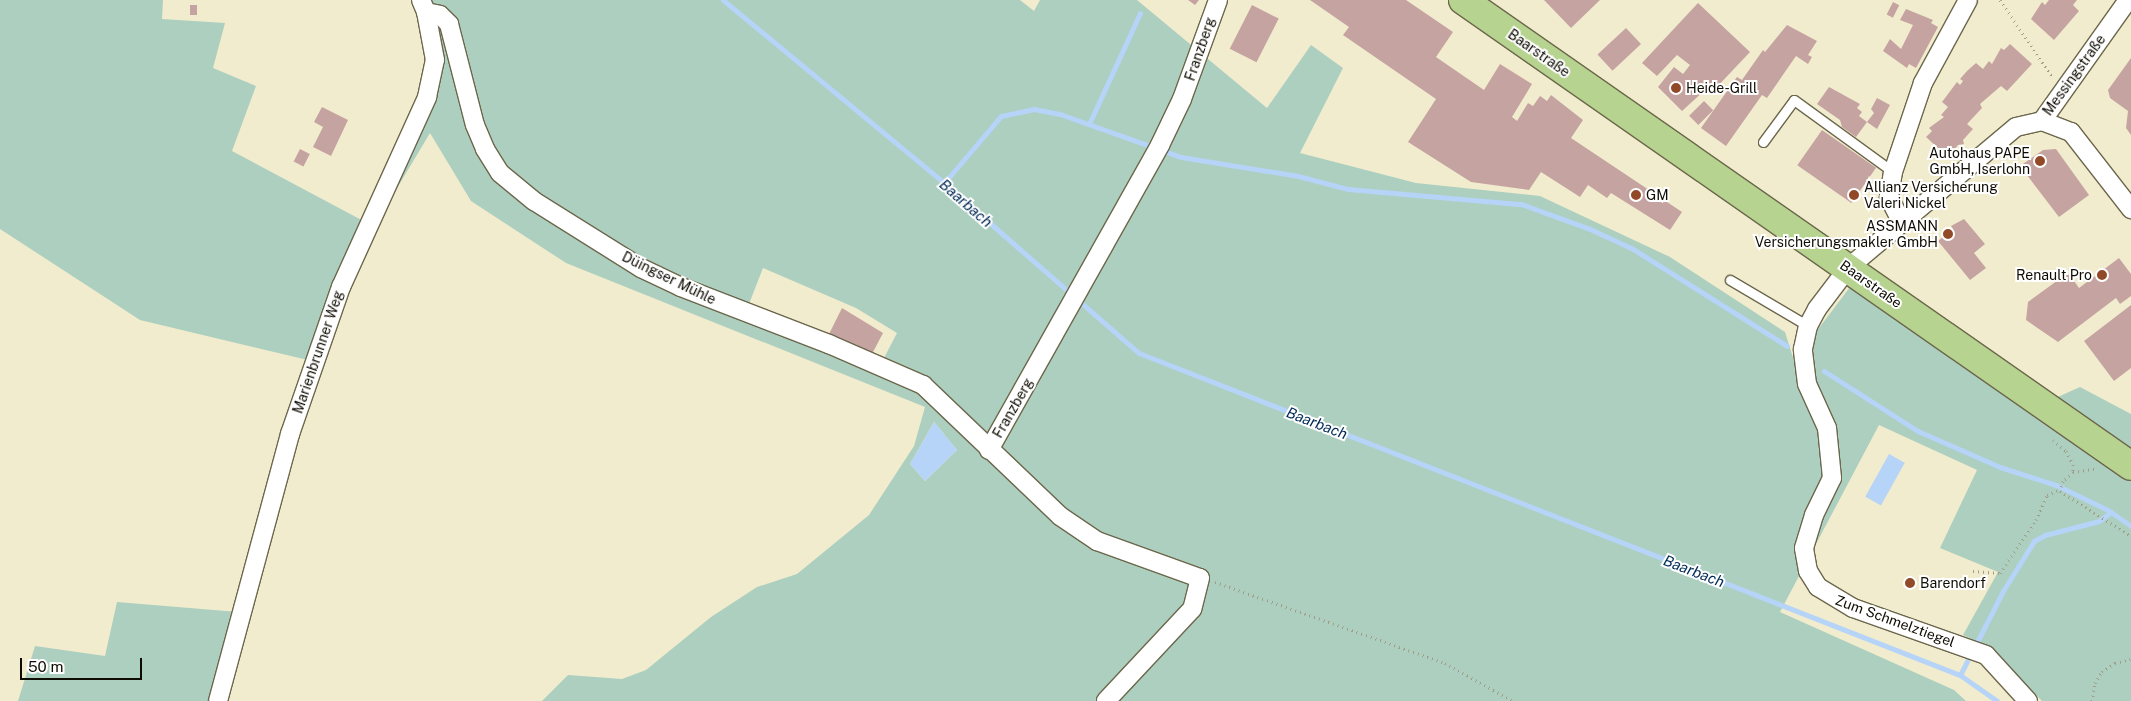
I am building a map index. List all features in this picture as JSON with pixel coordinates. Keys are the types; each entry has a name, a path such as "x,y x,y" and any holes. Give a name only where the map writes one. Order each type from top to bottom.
{"main road":[{"name":"Baarstraße","path":"1463,0 2131,466"}],"street":[{"name":"Franzberg","path":"1200,578 1097,541 1060,516 989,450 1075,300 1182,100 1218,0"},
{"path":"1901,221 1889,196 1894,172 1923,83 1968,0"},
{"name":"Messingstraße","path":"1848,268 1901,221 2016,127 2042,122 2128,0"},
{"name":"Düingser Mühle","path":"423,6 440,15 449,24 474,125 485,149 500,173 534,201 642,268 681,288 829,344 922,385 989,450"},
{"name":"Marienbrunner Weg","path":"218,701 290,434 341,286 427,97 435,60 423,6"},
{"path":"2042,122 2072,132 2131,209"},
{"name":"Zum Schmelztiegel","path":"1848,268 1808,326 1803,349 1807,384 1826,428 1832,478 1814,515 1804,548 1808,571 1818,588 1853,608 1986,655 2028,701"},
{"path":"1106,701 1192,609 1200,578"}],"lane":[{"path":"1763,142 1794,100 1894,172"},
{"path":"1730,280 1808,326"}],"path":[{"path":"2000,0 2046,66"},
{"path":"1973,571 2000,573 2028,533 2047,495 2059,488 2131,536"},
{"path":"1200,578 1445,663 1513,701"},
{"path":"2092,701 2095,683 2102,672 2115,663 2131,659"}],"green space":[{"path":"0,0 163,0 162,19 225,23 213,68 256,86 232,151 369,224 312,361 140,320 0,229"},
{"path":"421,0 1020,0 1034,11 1040,0 1137,0 1267,108 1311,45 1343,68 1300,153 1416,183 1540,196 1670,257 1785,332 1794,361 1850,287 2051,400 2080,387 2131,414 2131,701 2042,701 1989,647 1963,635 1998,572 1940,548 1977,470 1879,425 1780,612 1954,690 1966,701 542,701 568,675 622,679 646,670 711,617 757,587 797,574 869,515 914,446 925,407 566,263 471,201 430,133 372,230 431,100 441,61 431,17 447,28 461,93 485,155 500,179 534,207 638,273 923,391 1027,492 1030,487 945,399 923,381 883,360 897,333 856,308 763,268 747,309 645,264 641,268 534,201 500,173 485,149 475,125 449,24 440,15 426,12","holes":["934,422 957,450 925,481 910,464"]},
{"path":"117,602 238,612 211,701 18,701 35,646 105,656"}],"water":[{"path":"934,422 957,450 925,481 910,464"},
{"path":"1889,454 1905,463 1881,506 1865,497"}],"building":[{"path":"1188,0 1199,0 1195,5"},
{"path":"1310,0 1406,0 1453,32 1436,57 1484,90 1500,64 1532,84 1512,117 1517,121 1528,103 1533,106 1540,96 1547,101 1551,95 1583,120 1571,138 1682,212 1670,230 1611,193 1607,198 1588,185 1580,197 1541,172 1529,190 1471,182 1408,142 1436,99 1343,35 1349,27"},
{"path":"1544,0 1600,0 1571,28"},
{"path":"2049,0 2077,0 2073,5 2079,11 2054,40 2031,19 2042,2 2045,5"},
{"path":"1893,2 1899,5 1893,18 1887,14"},
{"path":"1698,3 1750,52 1715,89 1706,80 1701,87 1705,90 1682,111 1658,87 1674,67 1683,74 1690,65 1677,55 1657,76 1642,63"},
{"path":"190,5 197,5 197,15 190,15"},
{"path":"1252,5 1279,19 1256,62 1230,49"},
{"path":"1906,9 1933,20 1931,23 1938,27 1916,68 1909,64 1907,68 1883,51 1890,39 1901,49 1913,25 1900,20"},
{"path":"1787,25 1817,41 1808,55 1812,57 1808,64 1796,56 1767,98 1762,95 1726,146 1701,128 1737,77 1742,80 1763,50 1765,52"},
{"path":"1626,28 1641,44 1612,71 1597,55"},
{"path":"2010,44 2032,64 2007,91 2001,86 1980,104 1982,108 1967,124 1973,129 1963,140 1964,144 1958,145 1948,157 1926,137 1932,131 1929,128 1944,117 1941,115 1948,107 1942,102 1957,82 1960,85 1963,81 1960,79 1976,63 1983,69 1989,61 1992,64 2001,48 2004,50"},
{"path":"2131,58 2131,135 2126,128 2128,111 2110,98 2108,90"},
{"path":"1829,87 1860,104 1857,108 1862,112 1859,116 1867,122 1856,137 1842,127 1840,120 1817,104"},
{"path":"1877,98 1890,105 1877,129 1867,122 1874,113 1871,109"},
{"path":"1704,101 1713,110 1698,125 1689,116"},
{"path":"322,107 348,120 331,156 313,147 323,127 314,122"},
{"path":"1822,130 1876,168 1851,203 1797,165"},
{"path":"300,149 310,154 303,166 294,161"},
{"path":"2056,149 2089,195 2059,217 2020,166 2043,150"},
{"path":"1964,219 1985,244 1974,253 1986,268 1970,280 1938,241 1953,229 1951,226"},
{"path":"2119,258 2131,274 2131,296 2120,304 2116,298 2058,342 2026,320 2028,302 2065,275 2070,275 2079,288"},
{"path":"2131,305 2131,368 2114,381 2084,341"},
{"path":"842,308 883,333 872,354 829,334"}],"waterway":[{"name":"Baarbach","path":"723,0 944,183 1139,353 1960,675 1997,701"},
{"path":"1089,124 1140,13"},
{"path":"944,183 1001,116 1034,109 1060,114 1181,157 1298,176 1348,189 1521,204 1590,229 1633,249 1787,346"},
{"path":"1824,371 1918,431 2000,467 2056,485 2108,510 2131,526"},
{"path":"1976,644 2003,591 2034,541 2045,535 2099,521 2111,512"},
{"path":"1960,675 1967,661"}],"place":[{"name":"Heide-Grill","path":"1676,88"},
{"name":"Autohaus PAPE GmbH, Iserlohn","path":"2040,161"},
{"name":"GM","path":"1636,195"},
{"name":"Allianz Versicherung Valeri Nickel","path":"1854,195"},
{"name":"ASSMANN Versicherungsmakler GmbH","path":"1948,234"},
{"name":"Renault Pro","path":"2102,275"},
{"name":"Barendorf","path":"1910,583"}]}
